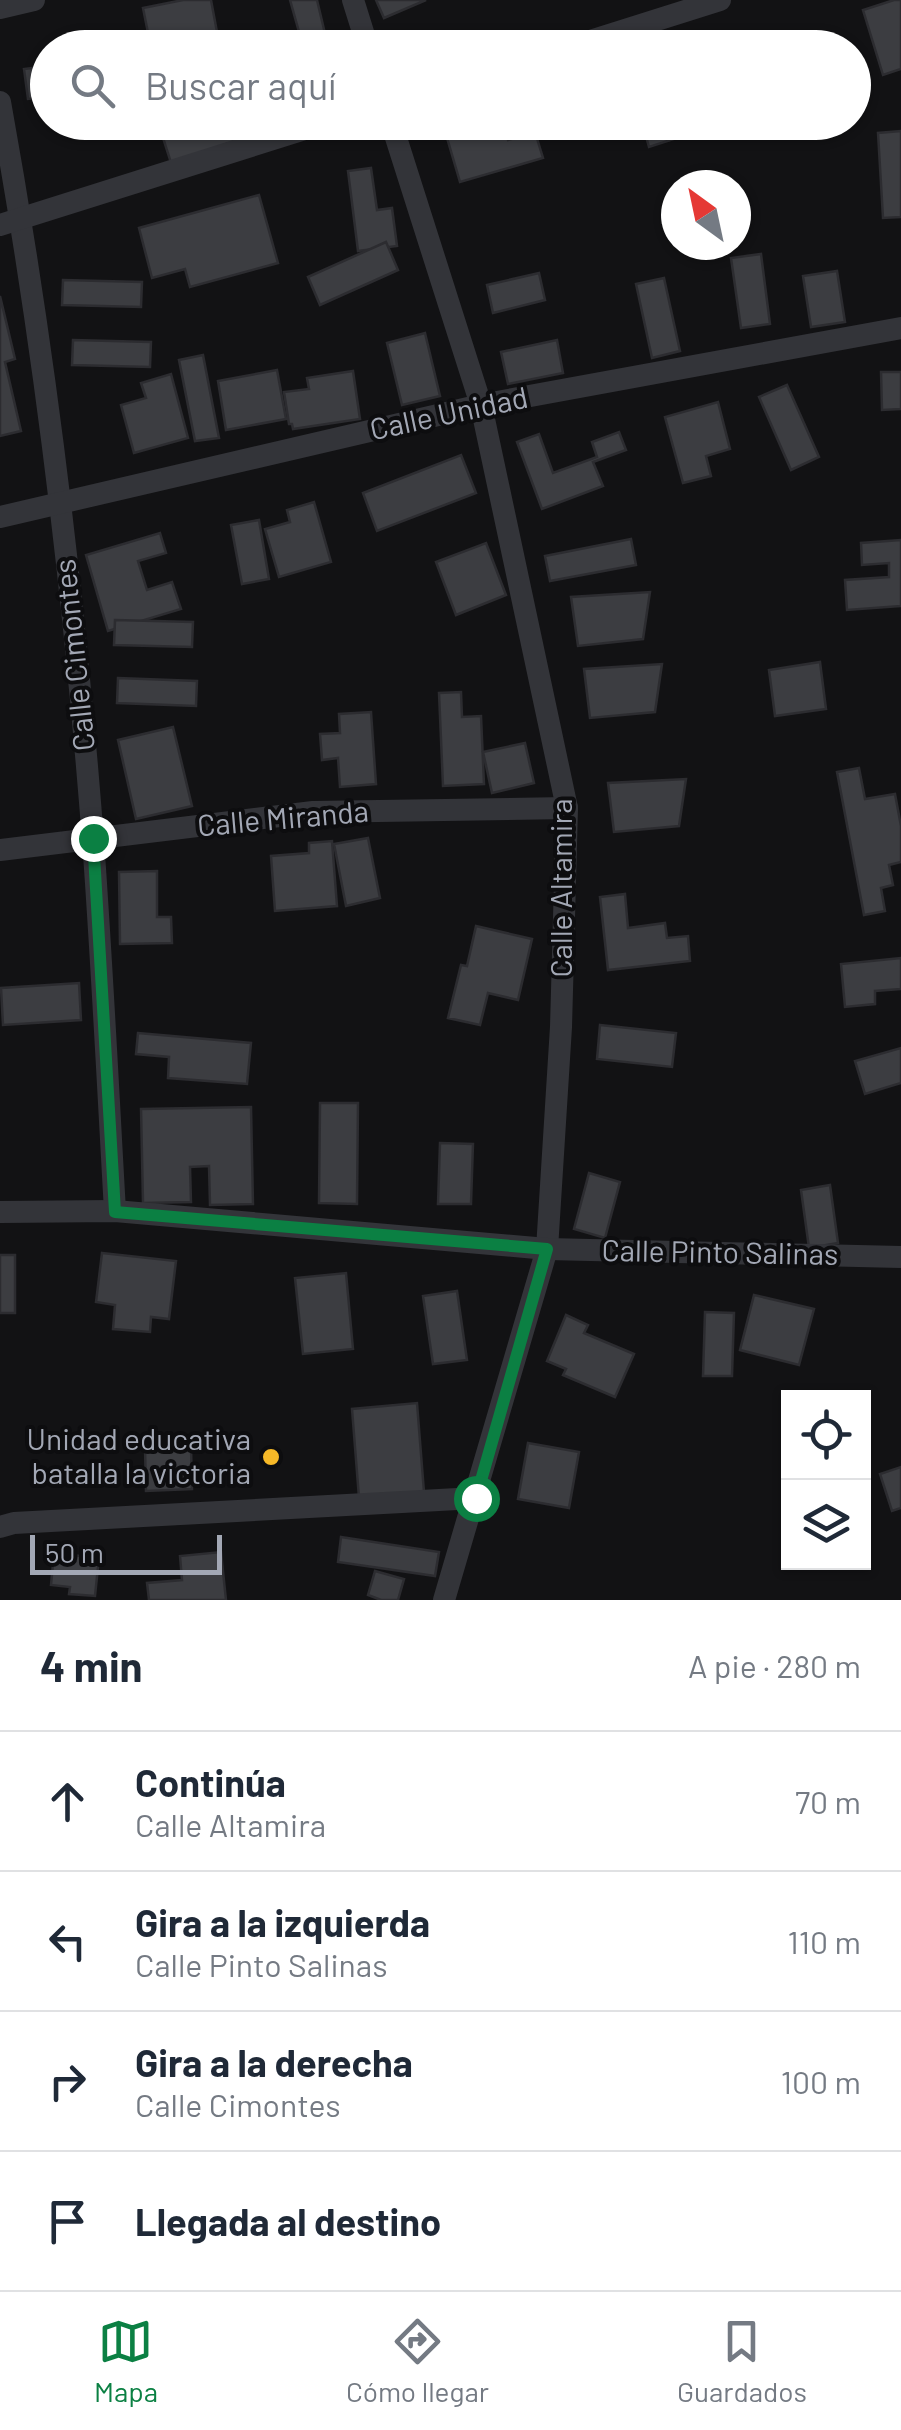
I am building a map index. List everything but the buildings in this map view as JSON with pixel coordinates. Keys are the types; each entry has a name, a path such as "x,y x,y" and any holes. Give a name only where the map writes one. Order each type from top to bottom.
{"street":[{"path":"0,8 34,0"},
{"path":"353,0 362,30"},
{"path":"613,30 667,8 720,0"},
{"name":"Calle Cimontes","path":"0,102 11,222 60,502 93,838 115,1212"},
{"path":"11,222 270,140"},
{"name":"Calle Altamira","path":"397,140 481,406 567,808 561,1027 547,1249 444,1600"},
{"name":"Calle Unidad","path":"0,517 481,406 901,328"},
{"name":"Calle Miranda","path":"0,850 313,812 567,808"},
{"name":"Calle Pinto Salinas","path":"0,1212 115,1212 547,1249 901,1258"},
{"path":"0,1527 14,1523 476,1498"}],"place":[{"name":"Unidad educativa batalla la victoria","path":"271,1457"}],"route":[{"path":"93,838 115,1212 547,1249 476,1498"}]}
